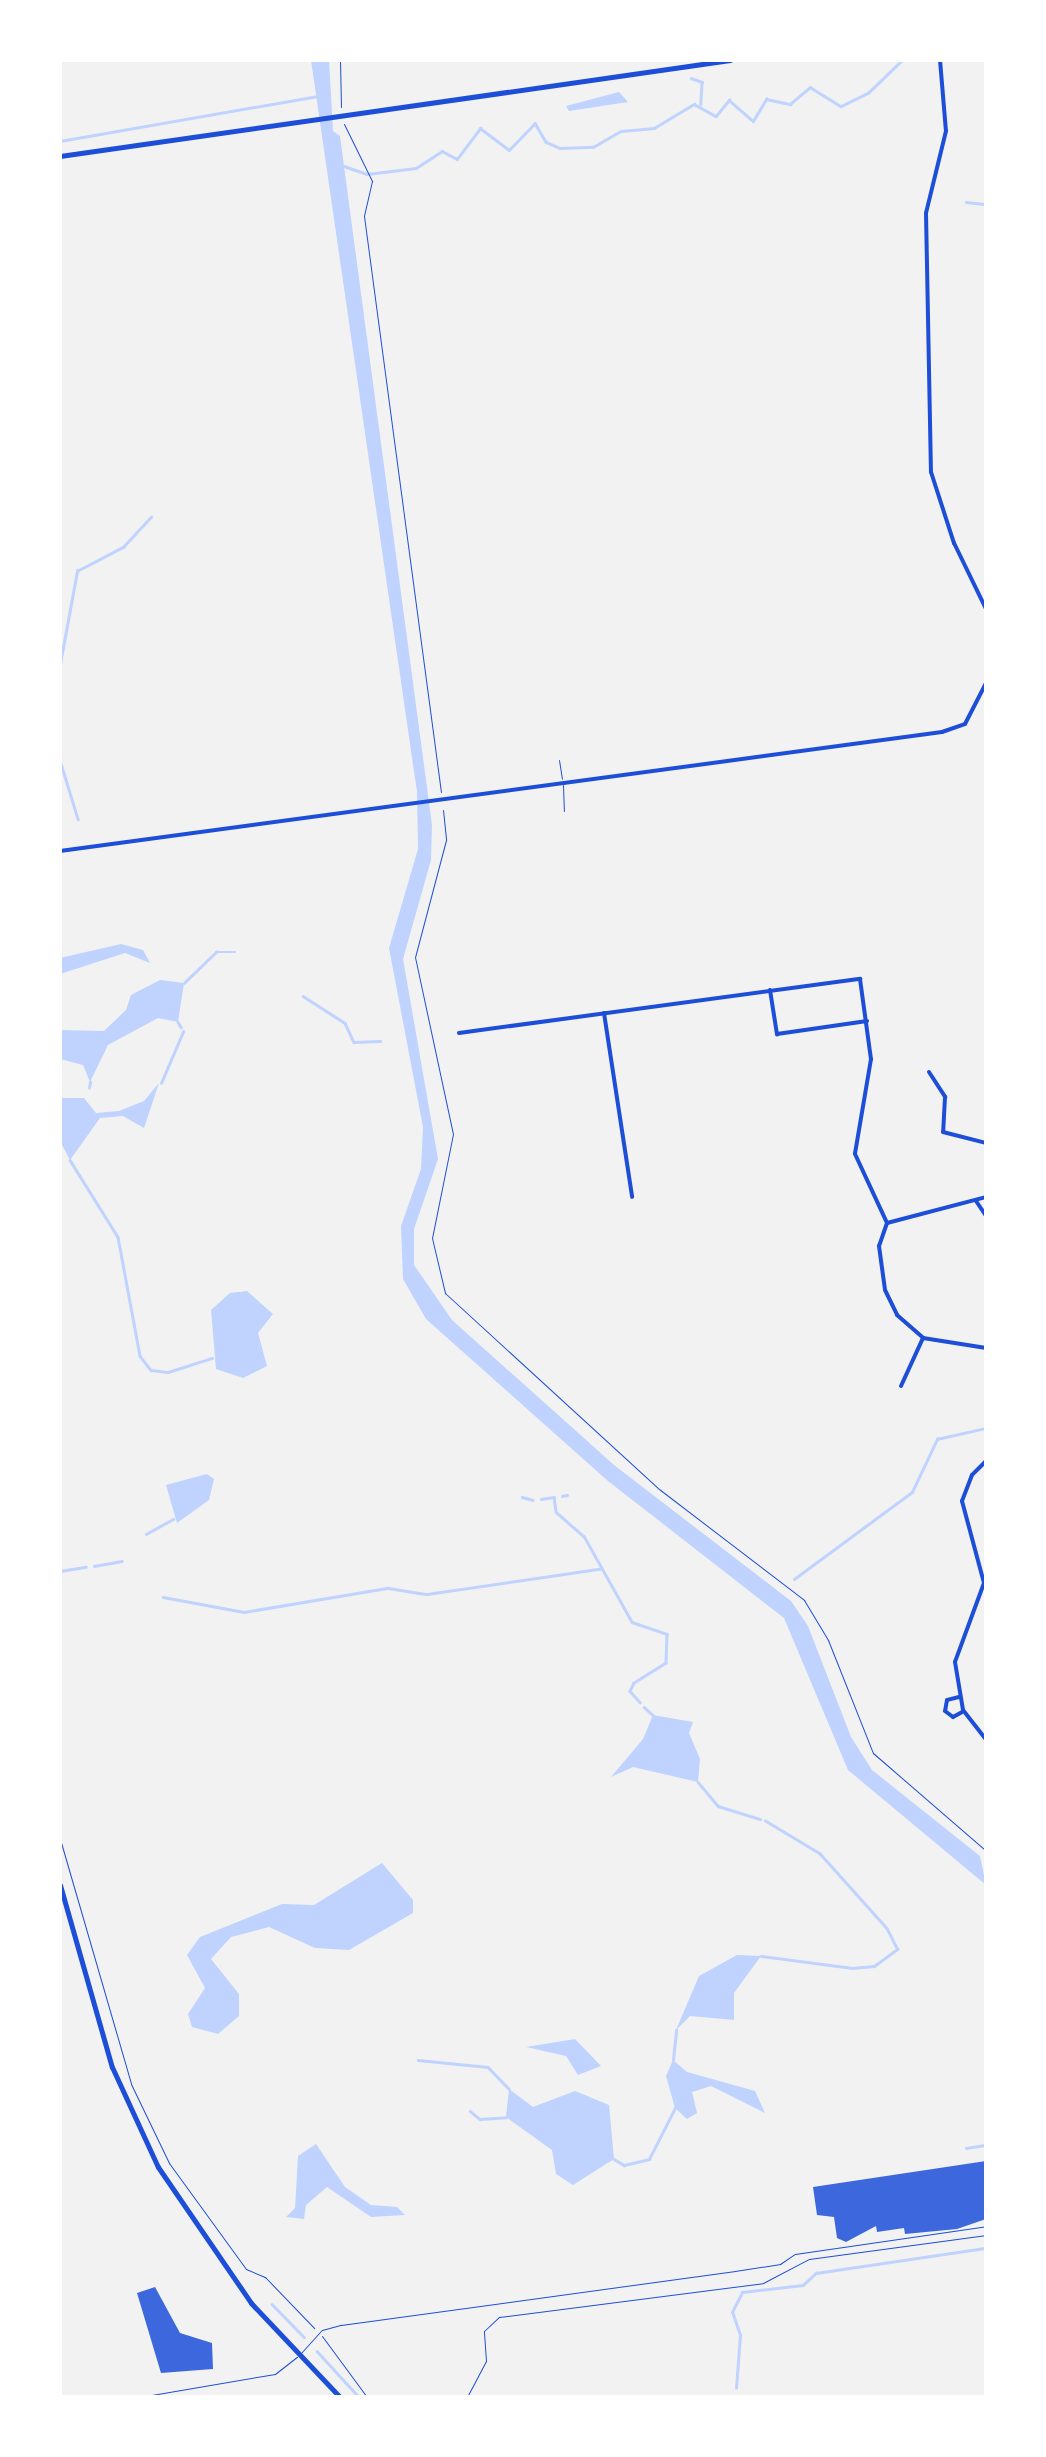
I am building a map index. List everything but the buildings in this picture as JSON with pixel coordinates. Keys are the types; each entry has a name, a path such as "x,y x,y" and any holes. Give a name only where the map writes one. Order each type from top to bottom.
{"main road":[{"path":"60,156 730,60"},
{"path":"60,1885 112,2067 141,2135 212,2252 340,2397"}],"street":[{"path":"940,60 947,117 926,212 932,472 954,542 986,609"},
{"path":"60,851 956,728 972,716 986,683"},
{"path":"459,1033 860,979 871,1058 856,1160 887,1223 879,1246 886,1290 896,1316 923,1338 986,1348"},
{"path":"770,990 777,1034 867,1021"},
{"path":"604,1014 632,1197"},
{"path":"929,1072 945,1096 943,1132 986,1144"},
{"path":"887,1223 986,1197"},
{"path":"976,1201 986,1216"},
{"path":"900,1386 923,1338"},
{"path":"986,1461 972,1475 962,1519 984,1582 957,1652 963,1710 986,1740"},
{"path":"959,1696 947,1700 945,1711 953,1717 963,1710"}],"lane":[{"path":"559,760 564,811"},
{"path":"140,2397 275,2374 328,2330 780,2264 795,2254 986,2226"}],"path":[{"path":"370,170 372,182 364,216 441,792"},
{"path":"443,810 446,840 415,956 454,1134 432,1238 446,1292 659,1488 804,1600 881,1765 986,1851"},
{"path":"60,1840 131,2084 169,2163 246,2269 264,2277 316,2330"},
{"path":"467,2397 486,2362 484,2330 499,2317 763,2283 810,2259 986,2234"},
{"path":"324,2338 349,2377 368,2397"}],"water":[{"path":"311,60 329,60 333,131 340,136 432,825 431,860 403,959 438,1159 414,1229 414,1265 452,1320 614,1465 791,1601 808,1626 851,1737 872,1770 980,1856 986,1885 848,1770 784,1618 608,1481 426,1319 403,1279 401,1226 421,1169 423,1127 389,948 418,849 417,792"},
{"path":"619,92 628,102 569,111 566,106"},
{"path":"121,944 143,950 150,963 125,953 60,974 60,958"},
{"path":"160,980 184,983 178,1022 158,1018 108,1045 90,1082 83,1065 60,1059 60,1030 104,1031 126,1010 131,995"},
{"path":"159,1083 144,1128 123,1116 100,1118 70,1160 60,1141 60,1098 84,1098 96,1113 119,1111 144,1101"},
{"path":"247,1291 273,1314 258,1333 267,1366 243,1378 216,1369 211,1310 230,1293"},
{"path":"207,1474 214,1479 209,1500 177,1523 166,1485"},
{"path":"653,1715 693,1722 689,1733 700,1759 698,1782 633,1767 611,1777 643,1739"},
{"path":"382,1863 413,1900 413,1913 349,1950 315,1948 269,1927 231,1937 211,1959 239,1994 239,2016 218,2034 192,2027 188,2014 205,1988 187,1955 200,1937 282,1904 314,1905"},
{"path":"737,1955 761,1956 734,1993 734,2020 690,2016 676,2030 699,1976"},
{"path":"575,2039 601,2066 578,2075 566,2056 526,2047"},
{"path":"673,2060 687,2072 755,2091 765,2113 711,2086 692,2092 697,2113 687,2119 675,2108 666,2076"},
{"path":"509,2089 533,2107 575,2091 609,2105 614,2159 573,2185 556,2174 552,2150 506,2117"},
{"path":"316,2144 345,2187 371,2205 397,2207 405,2215 371,2217 327,2187 306,2205 304,2219 286,2217 295,2208 298,2156"}],"waterway":[{"path":"344,166 367,174 416,168 442,151 457,159 480,128 509,150 535,123 546,142 560,148 593,147 621,131 654,128 694,104 716,116 729,100 753,121 766,99 790,104 810,87 841,106 868,93 902,60"},
{"path":"691,78 702,82 701,104"},
{"path":"60,141 319,96"},
{"path":"966,202 986,204"},
{"path":"60,664 77,571 123,547 151,517"},
{"path":"60,760 78,819"},
{"path":"184,983 216,952 235,952"},
{"path":"303,996 345,1023 354,1042 380,1041"},
{"path":"178,1022 181,1027"},
{"path":"161,1083 183,1032"},
{"path":"89,1088 90,1082"},
{"path":"70,1160 118,1237 140,1356 151,1370 168,1372 212,1358"},
{"path":"794,1579 912,1492 937,1439 986,1428"},
{"path":"562,1496 567,1495"},
{"path":"522,1497 533,1500"},
{"path":"541,1499 554,1497 556,1512 584,1536 632,1622 667,1634 666,1663 634,1683 630,1691 640,1702"},
{"path":"146,1534 173,1519"},
{"path":"94,1566 122,1561"},
{"path":"60,1571 86,1567"},
{"path":"163,1597 244,1612 388,1588 427,1594 599,1569"},
{"path":"644,1707 653,1715"},
{"path":"698,1782 718,1806 760,1819"},
{"path":"761,1956 852,1968 874,1966 897,1949 887,1929 820,1854 765,1821"},
{"path":"673,2060 676,2030"},
{"path":"418,2060 488,2067 509,2089"},
{"path":"614,2159 624,2165 649,2159 675,2108"},
{"path":"470,2111 480,2119 506,2117"},
{"path":"966,2148 986,2145"},
{"path":"736,2388 740,2335 732,2312 742,2292 803,2285 816,2273 986,2248"},
{"path":"272,2304 304,2337"},
{"path":"317,2351 359,2397"}]}
